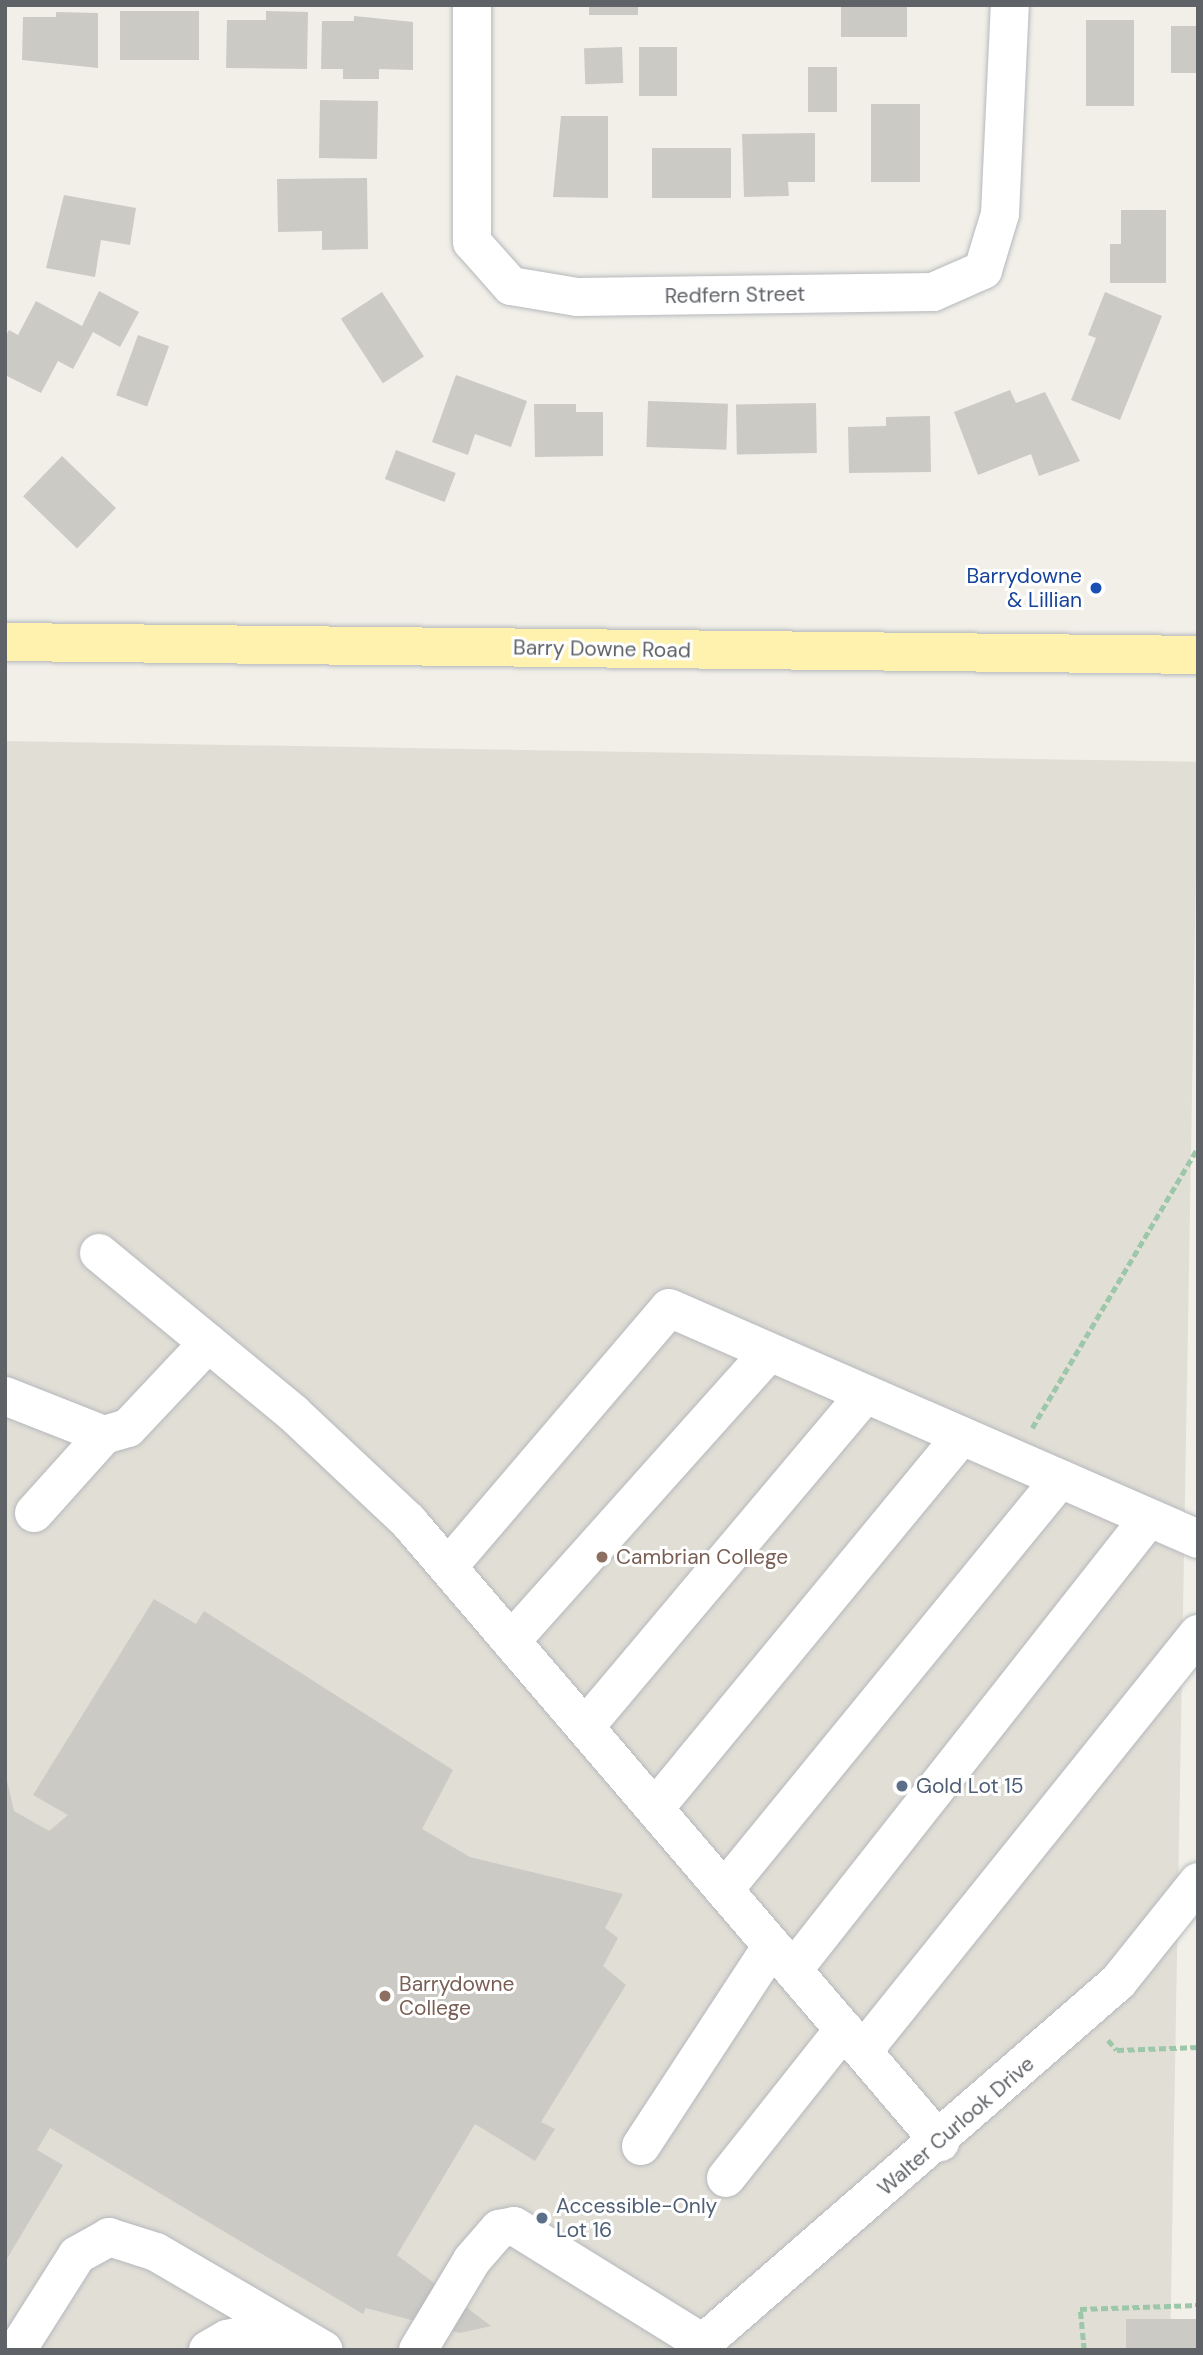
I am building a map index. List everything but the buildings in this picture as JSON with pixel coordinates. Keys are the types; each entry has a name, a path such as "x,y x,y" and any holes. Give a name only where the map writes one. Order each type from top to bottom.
{"main road":[{"name":"Barry Downe Road","path":"5,642 1198,655"}],"street":[{"name":"Redfern Street","path":"472,5 472,242 511,286 578,298 933,292 983,270 1000,214 1010,5"},
{"path":"99,1253 208,1343 379,1494 448,1567 940,2142"},
{"path":"448,1567 669,1308 1198,1539"},
{"path":"34,1513 104,1436 128,1428 208,1343"},
{"path":"511,1641 769,1352"},
{"path":"585,1727 865,1394"},
{"path":"5,1396 104,1436"},
{"path":"655,1808 962,1436"},
{"path":"724,1890 1060,1479"},
{"path":"641,2146 782,1958 1149,1518"},
{"path":"726,2178 853,2040 1198,1634"},
{"name":"Walter Curlook Drive","path":"699,2346 940,2142 1118,1982 1198,1882"},
{"path":"418,2350 472,2260 499,2229 514,2226 699,2346"},
{"path":"17,2350 77,2255 109,2237 156,2252 318,2347"},
{"path":"208,2350 227,2339 267,2330 318,2347"}],"path":[{"path":"1014,1458 1198,1147"},
{"path":"1084,2013 1116,2050 1198,2048"},
{"path":"1084,2350 1080,2309 1198,2305"}],"shaded area":[{"name":"Cambrian College","path":"5,741 1198,762 1170,2350 5,2350"}],"place":[{"name":"Barrydowne & Lillian","path":"1096,588"},
{"name":"Cambrian College","path":"602,1557"},
{"name":"Gold Lot 15","path":"902,1786"},
{"name":"Barrydowne College","path":"385,1996"},
{"name":"Accessible-Only Lot 16","path":"542,2218"}]}
